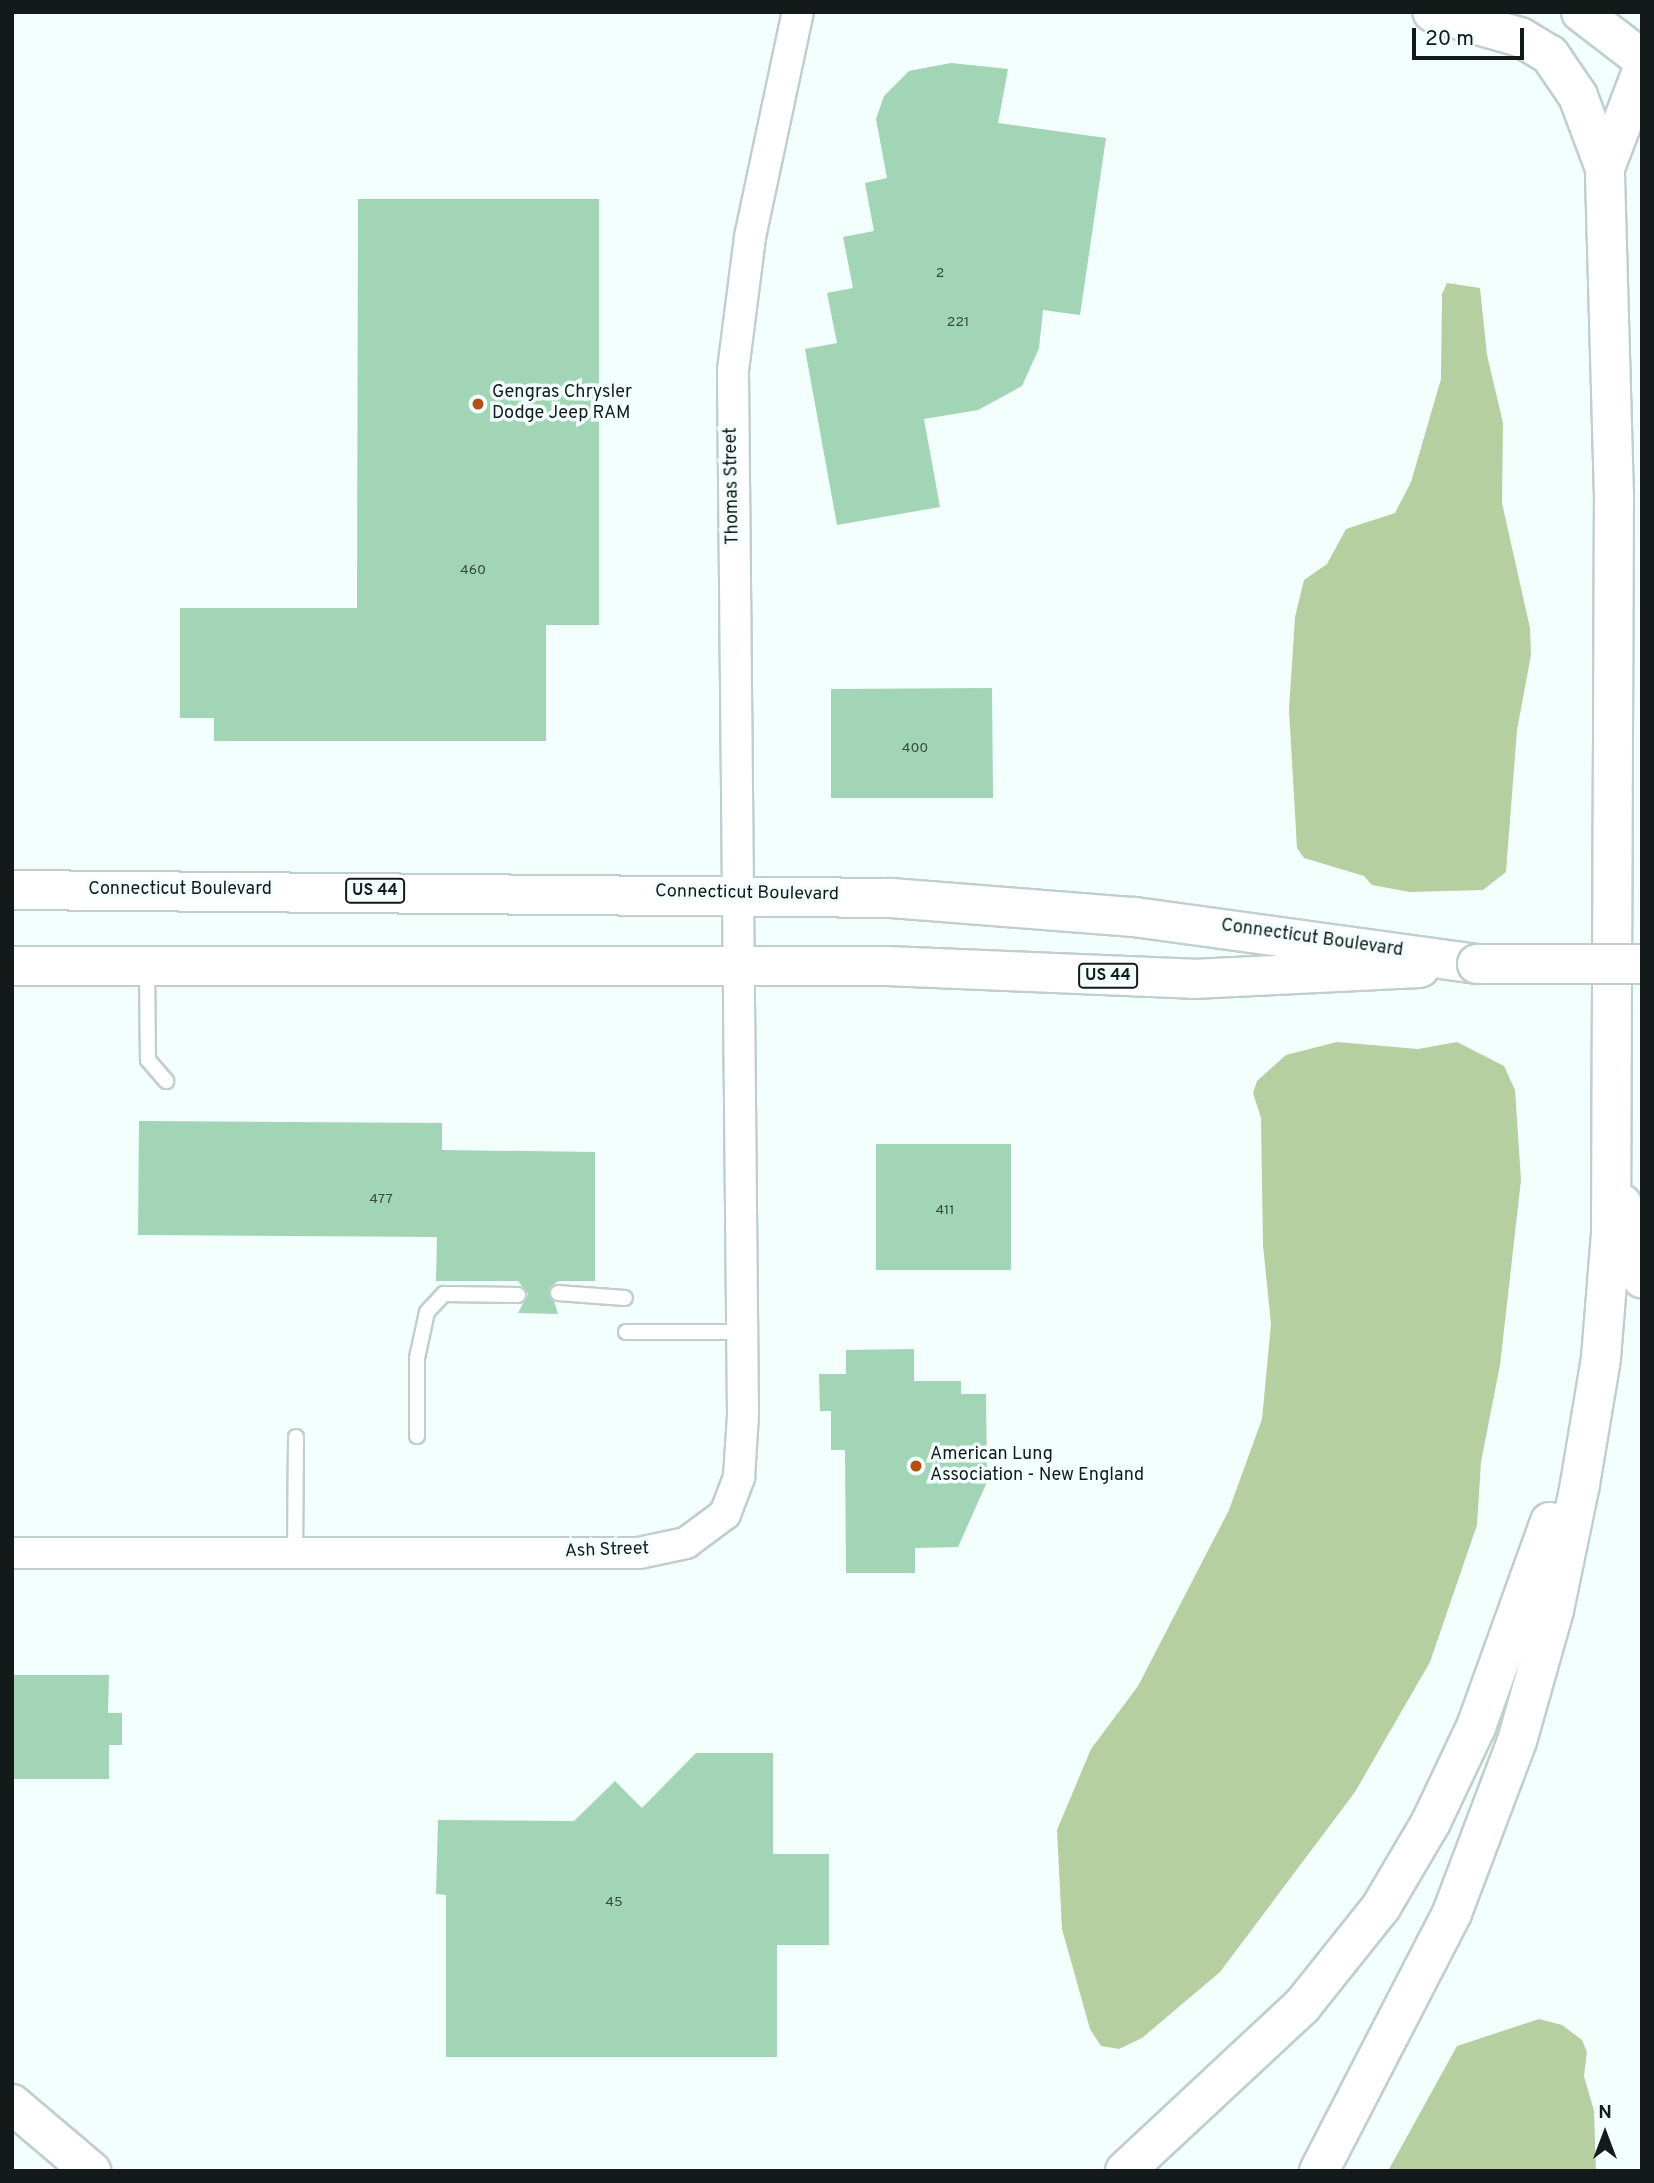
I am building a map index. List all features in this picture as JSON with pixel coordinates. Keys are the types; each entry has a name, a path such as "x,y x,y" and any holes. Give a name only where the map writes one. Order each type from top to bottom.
{"main road":[{"path":"1320,2171 1418,1987 1505,1777 1561,1579 1604,1332 1613,1183 1614,497 1605,168 1578,96 1550,55 1520,37 1432,12"},
{"path":"1581,12 1642,59"},
{"path":"1605,168 1642,71"},
{"name":"Connecticut Boulevard","path":"12,890 737,893 1046,908 1365,945 1477,964"},
{"name":"Connecticut Boulevard","path":"12,966 887,966 1193,979 1477,964 1642,964"},
{"path":"1613,1183 1642,1278"},
{"path":"1125,2171 1210,2097 1316,1991 1369,1924 1418,1846 1471,1739 1518,1620 1604,1332"},
{"path":"12,2104 91,2171"}],"street":[{"name":"Thomas Street","path":"737,966 733,370 750,237 798,12"},
{"name":"Ash Street","path":"12,1553 639,1553 686,1543 725,1514 739,1477 742,1332 737,966"}],"lane":[{"path":"147,967 148,1060 166,1082"},
{"path":"558,1293 625,1297"},
{"path":"417,1436 417,1358 426,1312 444,1294 518,1295"},
{"path":"626,1332 742,1332"},
{"path":"295,1553 296,1437"}],"green space":[{"path":"1447,283 1480,288 1487,355 1503,423 1502,503 1530,628 1531,655 1517,730 1506,872 1483,890 1410,892 1372,885 1364,876 1304,858 1297,848 1289,710 1295,617 1304,580 1327,564 1346,529 1395,513 1411,482 1441,379 1442,294"},
{"path":"1337,1042 1418,1049 1457,1042 1504,1066 1515,1090 1521,1180 1500,1365 1481,1462 1477,1525 1430,1662 1355,1792 1220,1972 1142,2038 1119,2049 1101,2046 1090,2029 1062,1929 1057,1830 1091,1749 1138,1686 1229,1510 1262,1419 1271,1324 1263,1245 1261,1118 1253,1093 1257,1081 1286,1055"},
{"path":"1539,2019 1562,2025 1582,2040 1587,2052 1584,2076 1594,2111 1596,2171 1388,2171 1457,2046"}],"building":[{"path":"951,63 1008,69 998,123 1106,138 1080,315 1043,310 1039,348 1022,386 978,410 924,419 940,507 837,525 805,349 837,343 827,293 853,288 843,237 874,231 865,183 887,178 876,119 884,96 909,71"},
{"name":"Gengras Chrysler Dodge Jeep RAM","path":"358,199 599,199 599,625 546,625 546,741 214,741 214,718 180,718 180,608 357,608"},
{"path":"992,688 993,798 831,798 831,689"},
{"path":"139,1121 442,1123 442,1150 595,1152 595,1281 558,1281 550,1287 558,1314 518,1313 528,1294 518,1281 436,1281 437,1237 138,1235"},
{"path":"876,1144 1011,1144 1011,1270 876,1270"},
{"name":"American Lung Association - New England","path":"914,1349 914,1381 961,1381 961,1394 986,1394 987,1482 958,1547 915,1548 915,1573 846,1573 845,1450 831,1450 831,1411 820,1411 819,1374 846,1374 846,1350"},
{"path":"12,1675 109,1675 108,1713 122,1713 122,1745 109,1745 109,1779 12,1779"},
{"path":"696,1753 773,1753 773,1854 829,1854 829,1945 777,1945 777,2057 446,2057 446,1895 436,1894 438,1820 574,1821 615,1781 642,1808"}],"place":[{"name":"Gengras Chrysler Dodge Jeep RAM","path":"478,404"},
{"name":"American Lung Association - New England","path":"916,1466"}]}
